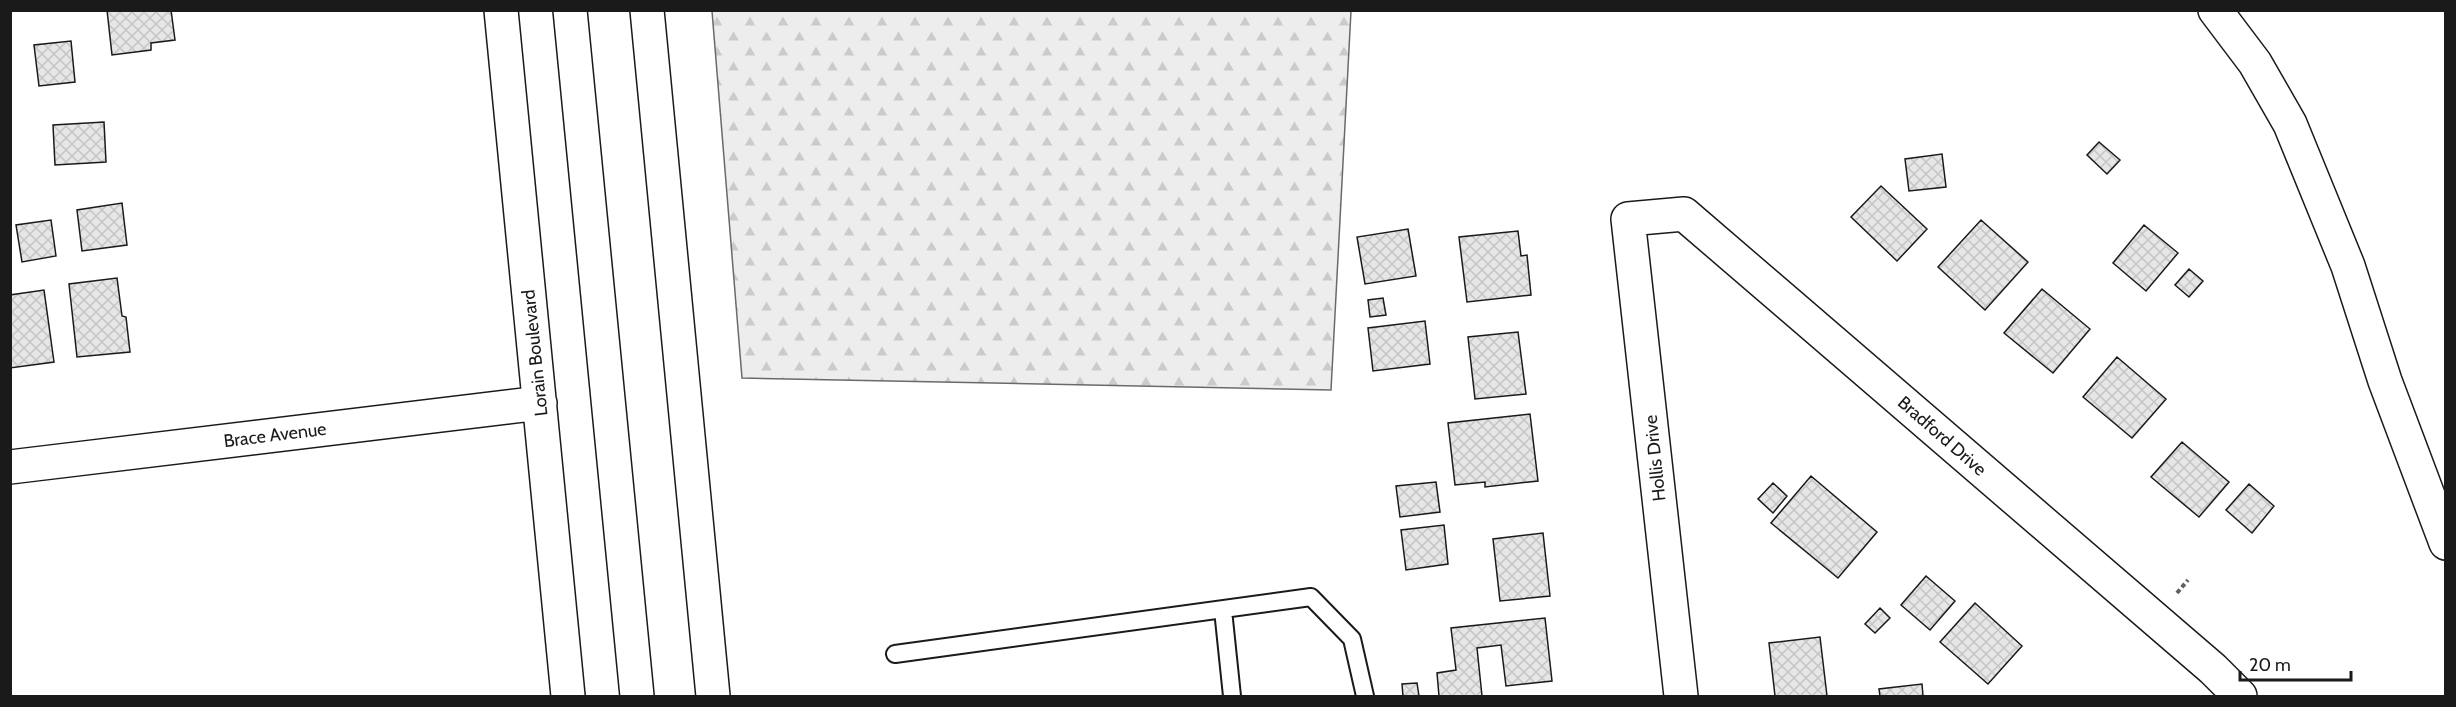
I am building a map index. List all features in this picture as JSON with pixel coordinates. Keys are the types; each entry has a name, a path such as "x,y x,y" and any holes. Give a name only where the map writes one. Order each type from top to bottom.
{"main road":[{"name":"Lorain Boulevard","path":"501,10 568,696"},
{"path":"570,10 637,696"},
{"path":"647,10 713,696"},
{"path":"2215,10 2255,63 2290,124 2348,266 2385,381 2445,543"},
{"name":"Bradford Drive","path":"1628,219 1684,214 2212,669 2240,696"},
{"name":"Hollis Drive","path":"1628,219 1681,696"},
{"name":"Brace Avenue","path":"10,467 540,403"}],"lane":[{"path":"895,654 1311,597 1352,639 1365,696"},
{"path":"1223,609 1232,696"}],"green space":[{"path":"712,11 1351,11 1331,390 742,378"}],"building":[{"path":"107,10 171,10 175,40 151,43 151,50 112,55"},
{"path":"71,41 75,82 39,86 34,45"},
{"path":"104,122 106,162 55,165 53,125"},
{"path":"2099,142 2120,160 2107,174 2087,155"},
{"path":"1942,154 1946,187 1909,191 1905,159"},
{"path":"1881,186 1927,229 1897,261 1851,217"},
{"path":"122,203 127,245 82,251 77,210"},
{"path":"51,220 56,256 22,262 16,225"},
{"path":"1981,220 2028,262 1985,310 1938,267"},
{"path":"2144,225 2178,253 2146,291 2113,263"},
{"path":"1408,229 1416,276 1365,284 1357,237"},
{"path":"1518,231 1521,256 1527,255 1531,295 1467,302 1459,237"},
{"path":"2189,269 2203,281 2189,297 2175,285"},
{"path":"117,278 122,316 126,317 130,352 77,357 69,284"},
{"path":"2042,289 2090,329 2053,373 2004,333"},
{"path":"44,290 54,362 10,368 10,295"},
{"path":"1383,298 1386,315 1370,317 1368,300"},
{"path":"1425,321 1430,364 1373,371 1368,328"},
{"path":"1518,332 1526,394 1475,399 1468,337"},
{"path":"2117,357 2166,399 2132,438 2083,397"},
{"path":"1530,414 1538,481 1485,487 1485,482 1455,485 1448,423"},
{"path":"2182,442 2229,482 2199,517 2151,477"},
{"path":"1811,476 1877,532 1838,578 1771,523"},
{"path":"1436,482 1440,512 1400,517 1396,486"},
{"path":"1773,483 1787,496 1773,513 1758,499"},
{"path":"2249,484 2274,506 2252,533 2226,510"},
{"path":"1444,525 1448,564 1406,570 1401,530"},
{"path":"1543,533 1550,596 1500,601 1493,539"},
{"path":"1926,576 1955,601 1930,630 1901,605"},
{"path":"1975,603 2022,646 1988,684 1940,642"},
{"path":"1880,608 1890,618 1875,633 1865,624"},
{"path":"1545,618 1552,681 1506,686 1501,645 1477,648 1482,696 1439,696 1437,673 1456,670 1451,628"},
{"path":"1820,637 1827,696 1775,696 1769,643"},
{"path":"1417,683 1419,696 1403,696 1402,684"},
{"path":"1922,684 1923,696 1880,696 1879,689"}]}
